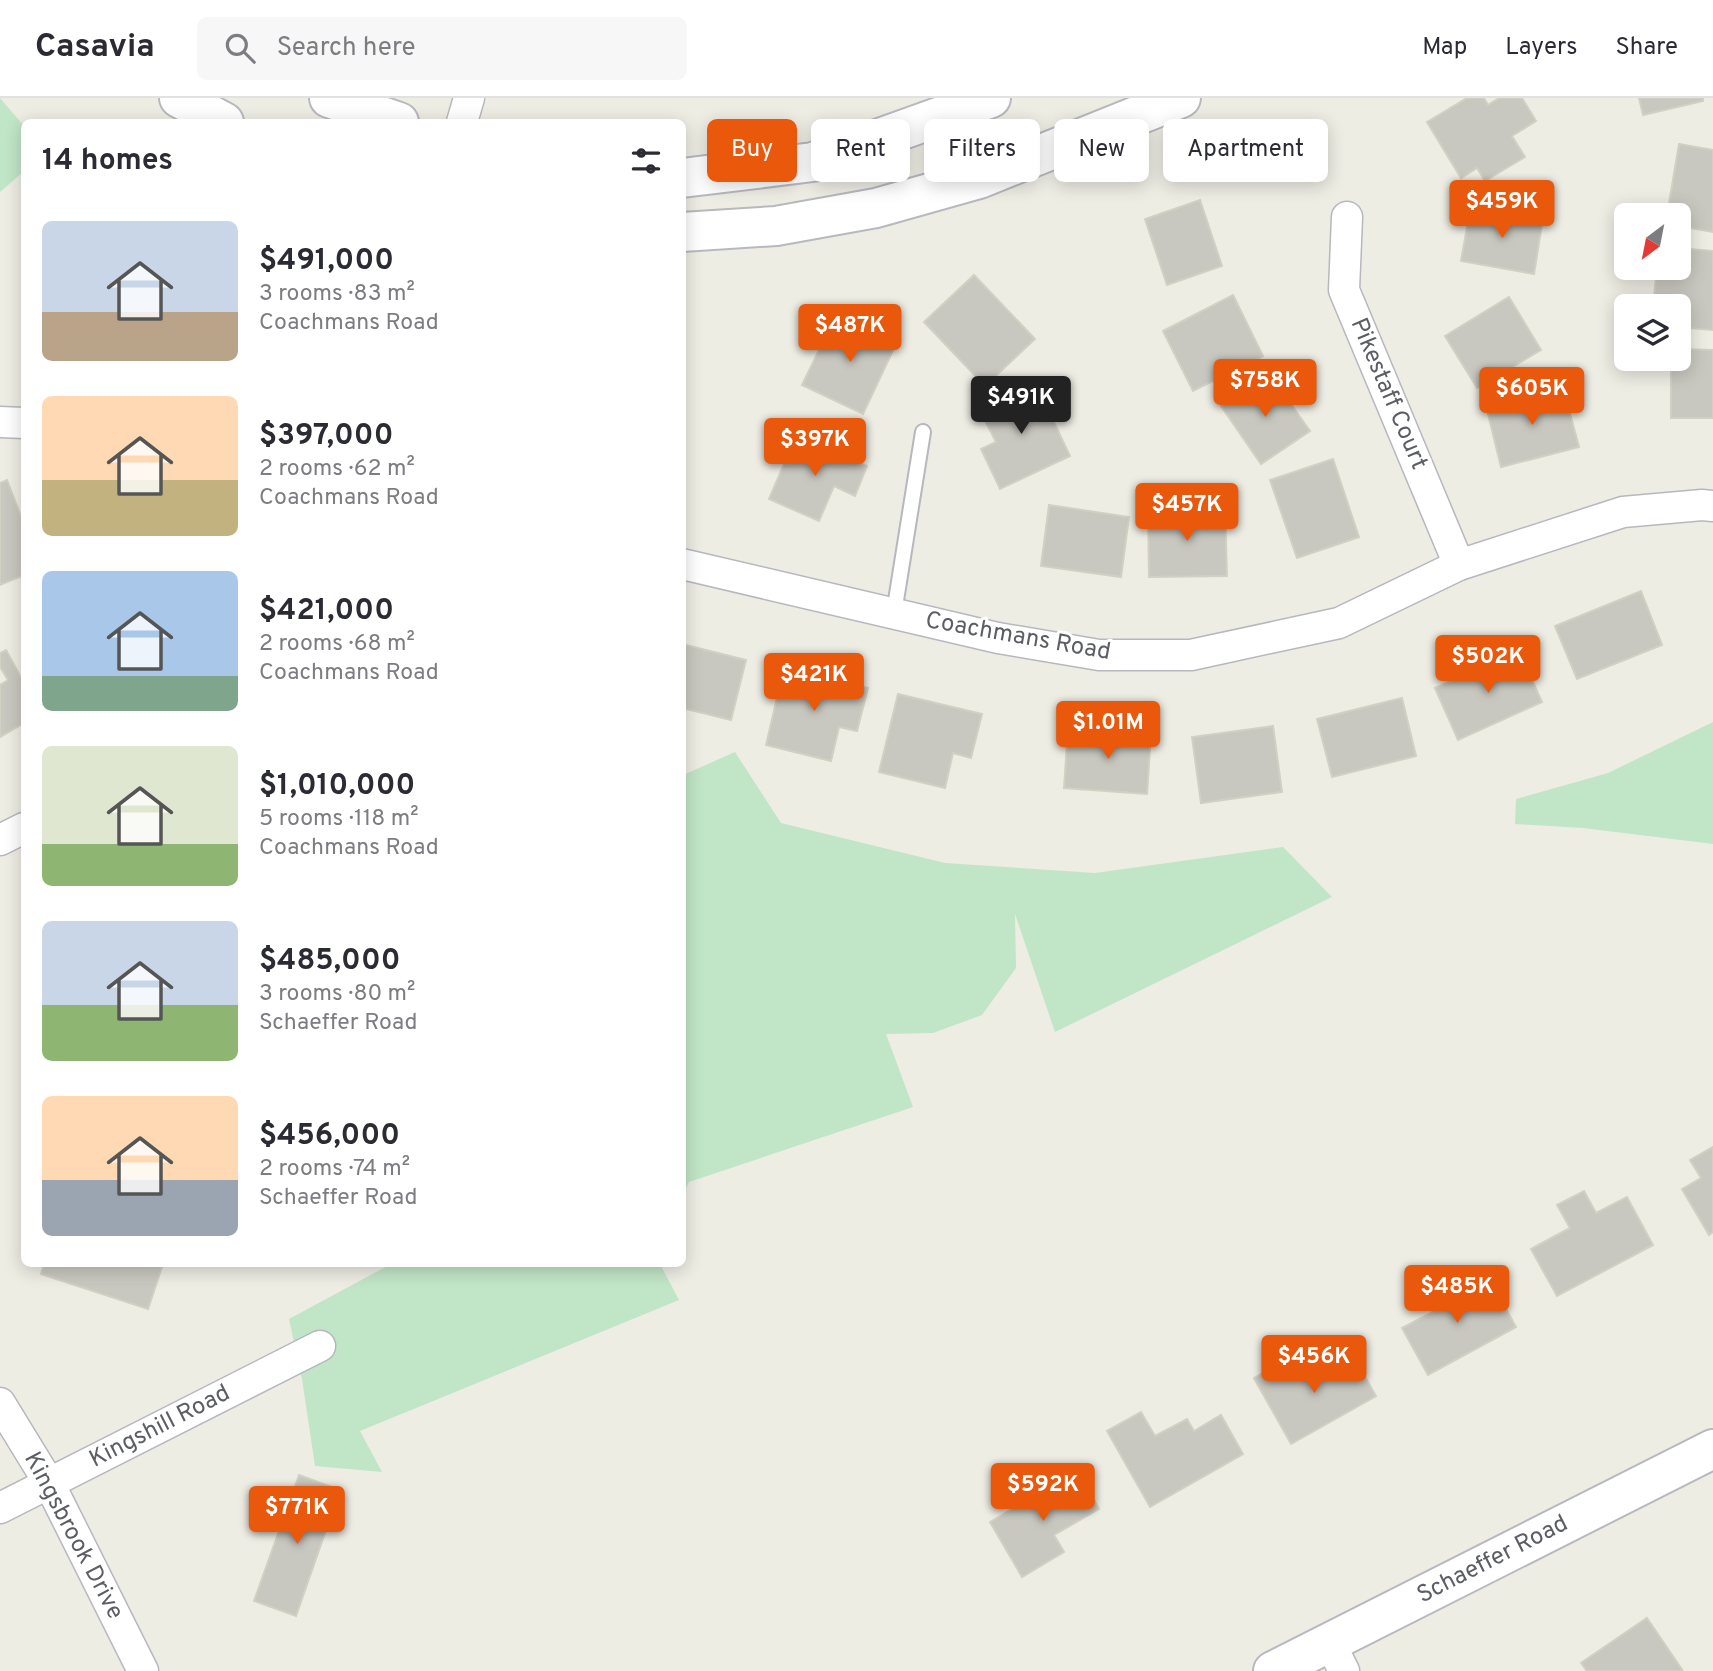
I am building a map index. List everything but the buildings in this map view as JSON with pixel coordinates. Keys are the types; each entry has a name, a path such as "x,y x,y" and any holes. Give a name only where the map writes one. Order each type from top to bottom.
{"main road":[{"path":"179,98 218,119"},
{"path":"329,98 390,119"},
{"path":"686,178 813,162 991,98"},
{"path":"686,232 776,226 876,208 979,179 1181,98"},
{"name":"Schaeffer Road","path":"1273,1671 1337,1657 1713,1449"}],"street":[{"path":"463,119 469,98"},
{"name":"Pikestaff Court","path":"1347,218 1344,290 1459,565"},
{"path":"0,422 21,423"},
{"name":"Coachmans Road","path":"686,565 998,638 1099,655 1191,655 1339,623 1459,565 1623,512 1713,506"},
{"path":"0,841 21,830"},
{"name":"Kingshill Road","path":"0,1508 320,1346"},
{"name":"Kingsbrook Drive","path":"0,1403 49,1483 144,1671"}],"lane":[{"path":"894,614 923,432"}],"green space":[{"path":"0,98 21,122 21,174 0,192"},
{"path":"1713,722 1713,844 1583,828 1515,824 1516,799 1608,773"},
{"path":"735,752 781,823 945,863 1095,873 1283,847 1332,897 1055,1032 1015,914 1016,968 982,1015 933,1033 886,1034 913,1107 689,1182 686,1188 686,774"},
{"path":"385,1267 662,1267 679,1300 360,1431 382,1472 315,1466 302,1379 289,1319"}]}
